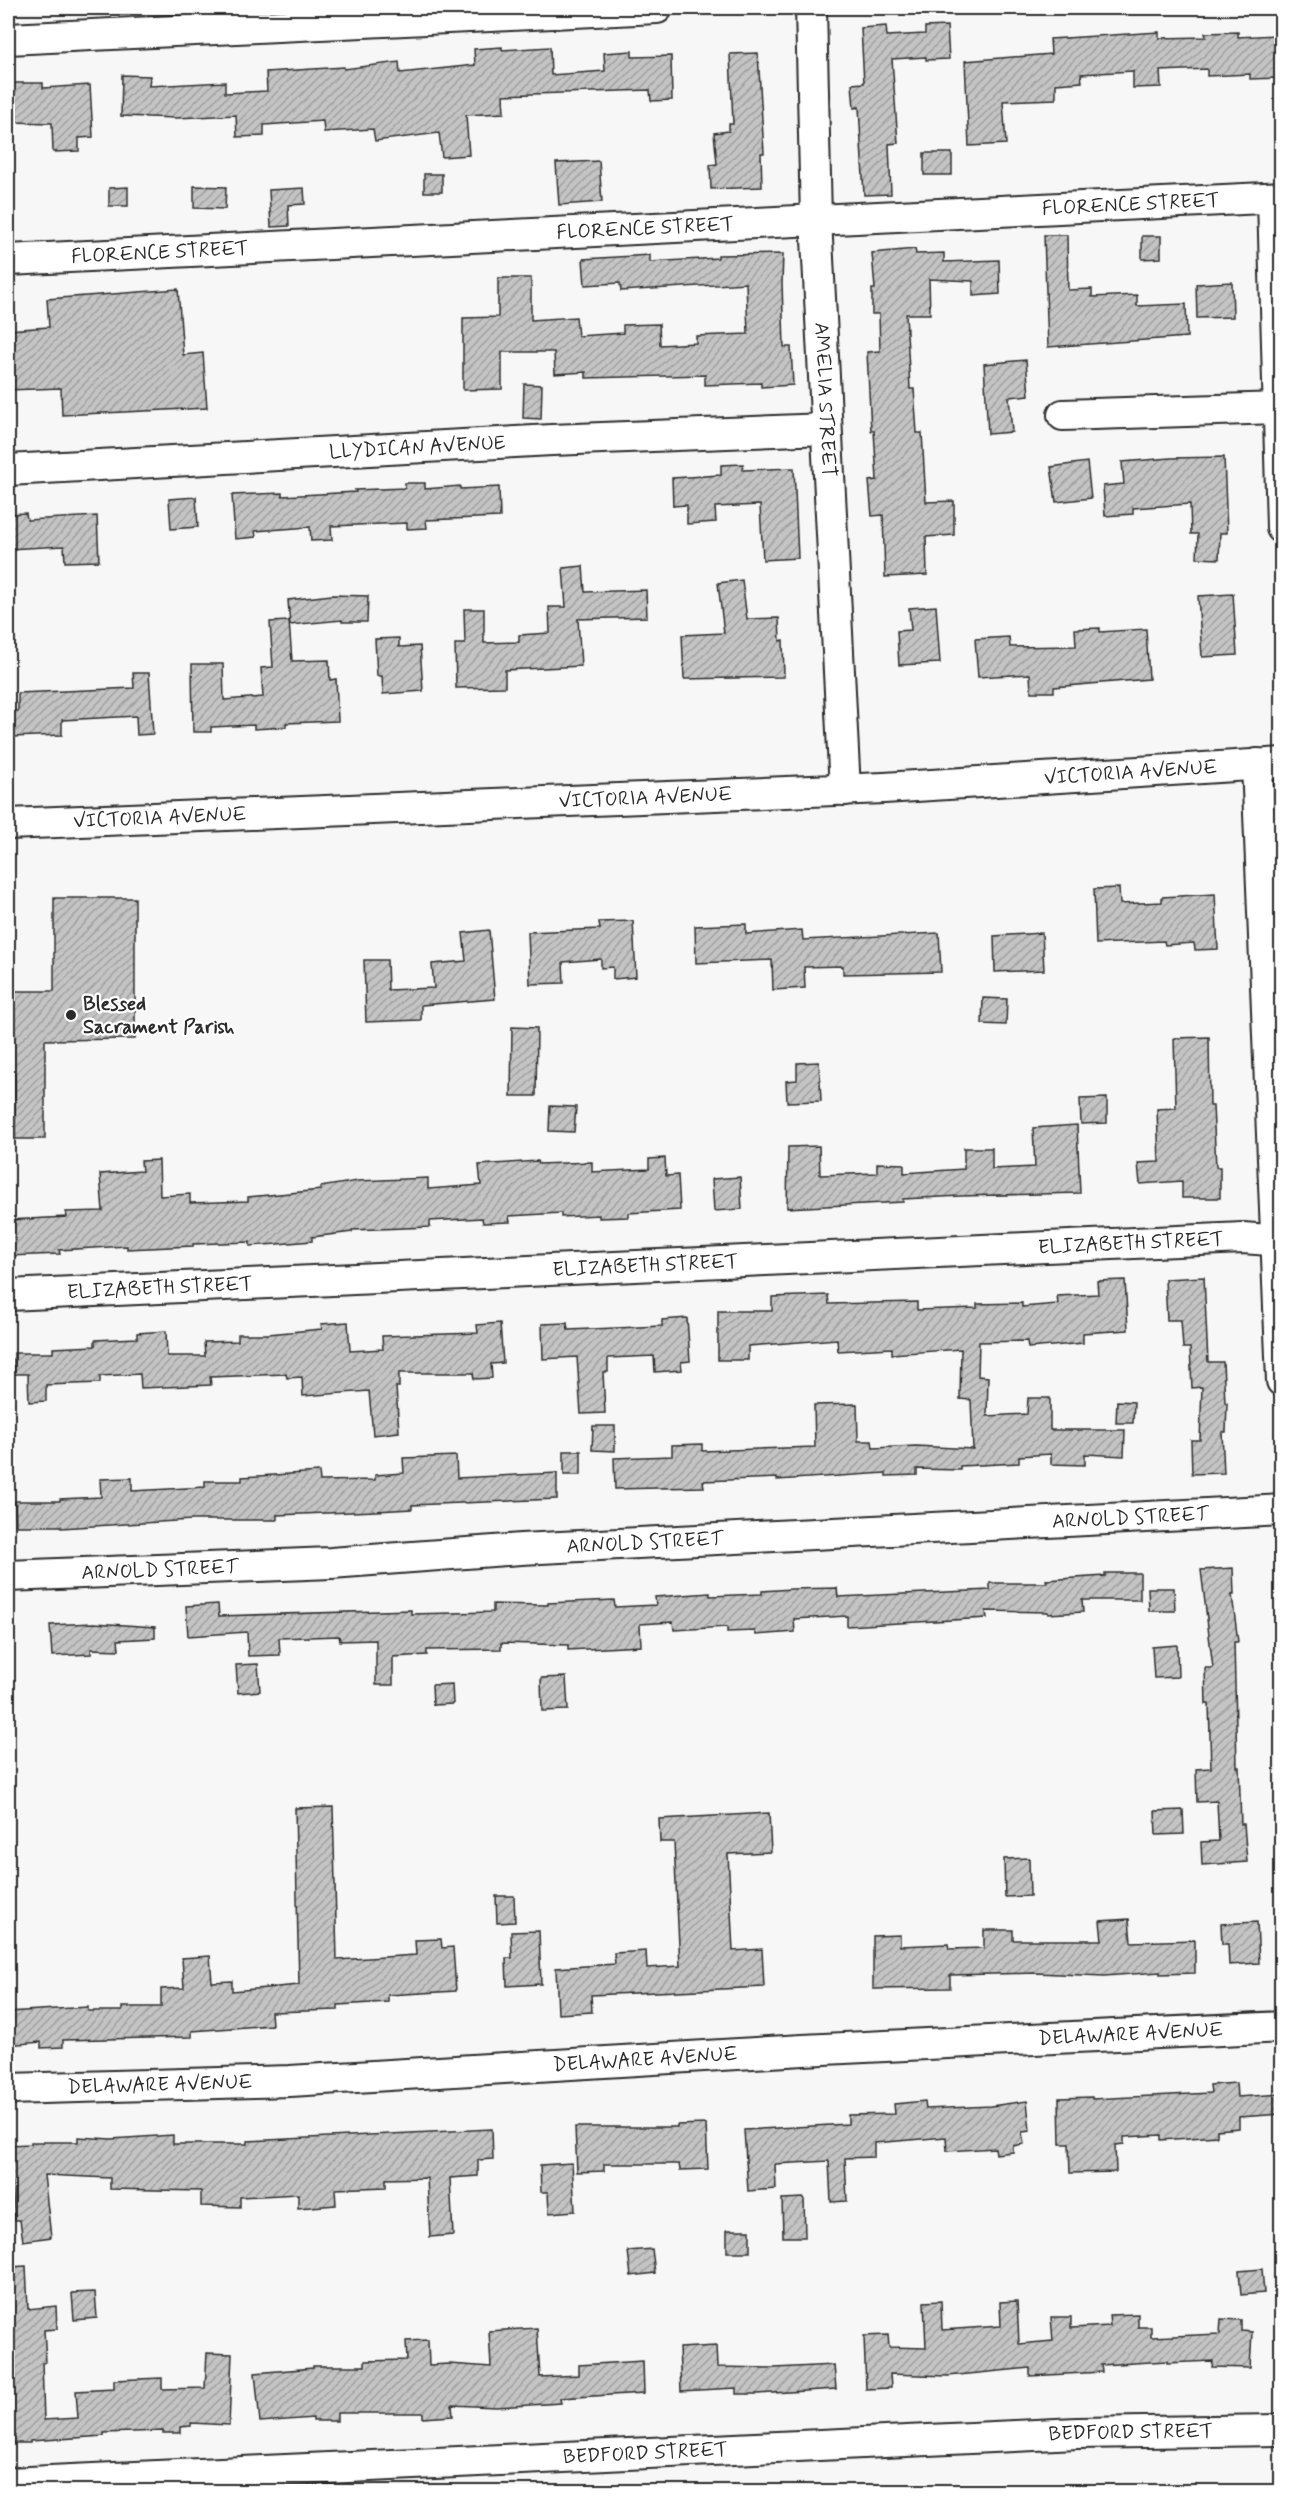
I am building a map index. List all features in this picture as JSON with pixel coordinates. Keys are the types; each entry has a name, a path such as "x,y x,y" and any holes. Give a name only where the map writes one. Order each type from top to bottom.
{"street":[{"path":"8,39 657,8"},
{"name":"AMELIA STREET","path":"811,8 816,219 845,790"},
{"path":"1277,198 1281,528"},
{"name":"FLORENCE STREET","path":"8,260 1277,198"},
{"path":"1064,416 1280,408"},
{"name":"LLYDICAN AVENUE","path":"8,470 563,440 826,429"},
{"path":"1269,763 1281,1381"},
{"name":"VICTORIA AVENUE","path":"8,824 845,790 1269,763"},
{"name":"ELIZABETH STREET","path":"8,1295 1232,1239 1279,1241"},
{"name":"ARNOLD STREET","path":"8,1576 331,1563 521,1549 1281,1509"},
{"name":"DELAWARE AVENUE","path":"8,2089 290,2081 804,2050 1281,2027"},
{"name":"BEDFORD STREET","path":"8,2483 1077,2433 1281,2430"}],"building":[{"path":"886,26 887,36 925,34 925,27 947,26 949,59 926,60 926,57 892,59 898,143 889,144 891,194 864,195 859,107 854,108 852,84 864,83 861,28"},
{"path":"1159,32 1159,38 1206,37 1205,33 1238,32 1238,37 1276,35 1279,78 1250,79 1250,74 1207,76 1207,69 1160,71 1161,87 1133,88 1133,71 1081,74 1082,82 1056,84 1056,99 1003,101 1006,144 969,146 965,61 1051,54 1050,39"},
{"path":"502,47 502,50 550,47 551,75 605,71 604,53 632,51 632,57 671,56 672,100 651,101 650,90 503,95 504,113 466,115 469,155 442,157 439,133 375,141 373,129 324,132 323,121 264,125 264,136 237,137 236,115 177,118 121,116 122,75 150,76 149,86 225,82 225,93 267,91 266,72 344,67 344,69 399,62 400,73 475,65 474,49"},
{"path":"758,53 764,153 761,153 762,187 711,189 710,165 717,164 714,133 729,131 729,124 733,124 730,54"},
{"path":"8,83 43,83 43,88 90,85 93,137 79,138 79,151 53,152 52,123 8,122"},
{"path":"924,153 952,153 952,175 924,175"},
{"path":"599,161 602,202 559,205 556,163"},
{"path":"424,174 442,174 442,192 424,192"},
{"path":"194,186 226,187 225,209 194,208"},
{"path":"128,187 128,206 109,206 109,188"},
{"path":"304,188 305,204 288,205 289,226 271,227 269,190"},
{"path":"1044,235 1067,235 1068,290 1092,289 1092,297 1137,295 1137,306 1186,304 1187,337 1048,347"},
{"path":"1142,236 1161,236 1161,258 1142,259"},
{"path":"915,249 916,254 944,253 944,262 999,260 1000,294 973,296 973,281 929,279 930,314 906,314 910,389 914,389 917,433 922,433 926,502 954,501 954,535 926,537 927,575 885,577 883,515 872,516 869,481 877,480 874,431 871,431 867,352 880,351 879,314 872,314 872,289 875,289 872,253"},
{"path":"783,254 784,347 791,347 793,385 761,387 761,383 705,385 705,375 586,378 586,372 555,374 554,352 502,352 502,389 463,390 463,318 498,317 498,278 531,278 531,320 576,317 578,336 623,333 623,325 659,324 660,345 696,343 696,336 748,334 746,283 621,291 620,283 585,285 583,259 650,255 650,262 718,258 718,255"},
{"path":"1232,282 1233,317 1197,318 1196,284"},
{"path":"178,289 183,355 203,353 207,408 62,415 61,388 8,390 8,330 49,327 47,299"},
{"path":"1026,360 1029,395 1009,397 1012,432 988,434 984,364"},
{"path":"524,384 542,385 541,419 523,418"},
{"path":"1224,457 1227,533 1220,533 1219,559 1197,558 1198,534 1191,534 1190,504 1133,508 1133,514 1105,516 1103,486 1124,484 1122,462"},
{"path":"1087,462 1091,498 1056,502 1051,467"},
{"path":"743,464 743,470 794,468 798,558 763,560 760,505 715,507 716,522 687,524 687,505 673,506 672,478 721,475 721,465"},
{"path":"405,483 425,483 425,489 460,486 460,489 499,487 500,517 426,520 427,528 407,529 407,523 331,526 332,540 311,541 310,527 255,531 256,537 235,539 232,495 282,493 282,496 356,492 355,490 405,488"},
{"path":"196,497 198,527 171,529 169,499"},
{"path":"26,513 27,520 97,516 99,561 65,562 64,546 8,549 8,514"},
{"path":"583,566 585,592 646,590 647,617 578,619 581,666 505,670 505,687 456,688 455,644 465,644 464,609 484,609 484,643 519,642 519,635 550,633 549,607 566,607 563,568"},
{"path":"742,580 747,619 779,618 780,641 783,640 784,677 684,679 682,635 724,633 718,583"},
{"path":"1233,594 1237,655 1202,657 1198,596"},
{"path":"332,595 368,596 367,622 342,622 342,620 290,625 288,600"},
{"path":"936,606 940,663 899,665 897,631 911,630 909,608"},
{"path":"289,621 292,661 329,660 330,680 336,679 338,721 286,723 286,727 254,729 254,725 211,727 211,732 193,732 192,664 223,664 224,700 263,697 261,668 273,667 270,622"},
{"path":"1100,628 1100,632 1146,629 1149,679 1054,687 1054,692 1031,692 1030,674 978,677 975,639 1009,637 1010,647 1076,646 1075,629"},
{"path":"399,638 399,647 420,646 423,691 383,694 382,676 377,676 375,639"},
{"path":"133,673 149,673 153,734 137,735 136,716 62,720 62,735 12,737 11,711 18,711 18,693 134,688"},
{"path":"1119,888 1120,904 1162,902 1162,897 1215,894 1218,949 1195,950 1194,943 1165,945 1164,941 1096,944 1094,889"},
{"name":"Blessed Sacrament Parish","path":"54,898 135,898 135,1039 45,1040 45,1139 15,1139 15,1074 8,1074 8,991 54,991"},
{"path":"633,921 636,977 613,979 613,967 601,968 601,959 563,962 564,983 530,984 528,932 600,929 599,922"},
{"path":"746,924 746,934 802,930 803,940 939,933 941,972 843,974 843,966 804,967 805,988 773,990 772,960 696,963 695,926"},
{"path":"489,930 495,999 421,1005 421,1020 366,1022 364,960 387,960 388,990 434,988 432,964 466,961 463,933"},
{"path":"1042,933 1044,970 995,972 994,936"},
{"path":"983,998 1007,999 1006,1025 982,1024"},
{"path":"512,1027 537,1028 536,1096 511,1096"},
{"path":"1209,1037 1210,1106 1213,1106 1216,1167 1220,1167 1220,1198 1182,1198 1182,1181 1140,1184 1138,1163 1159,1162 1157,1109 1176,1108 1174,1038"},
{"path":"819,1062 821,1101 787,1102 786,1081 797,1080 797,1063"},
{"path":"1107,1098 1107,1123 1081,1124 1080,1099"},
{"path":"550,1106 576,1107 574,1132 549,1131"},
{"path":"1077,1125 1080,1193 960,1196 903,1199 903,1202 787,1208 788,1147 819,1146 820,1175 877,1173 877,1163 904,1164 904,1173 964,1169 964,1148 992,1148 992,1169 1035,1167 1033,1128"},
{"path":"665,1158 666,1176 678,1175 680,1210 628,1213 628,1217 599,1218 599,1215 561,1217 561,1213 509,1216 510,1222 483,1223 482,1218 430,1221 430,1227 352,1230 352,1232 312,1237 312,1241 250,1246 250,1242 127,1249 127,1246 59,1250 60,1254 8,1256 8,1220 67,1217 66,1212 103,1211 100,1174 142,1171 141,1161 159,1160 160,1196 190,1194 190,1203 248,1201 248,1197 321,1190 320,1187 358,1181 428,1178 428,1189 481,1185 479,1165 538,1161 539,1164 592,1162 592,1172 649,1169 649,1159"},
{"path":"740,1177 742,1209 714,1211 712,1179"},
{"path":"1204,1277 1208,1362 1223,1362 1225,1403 1227,1403 1226,1432 1222,1432 1224,1473 1192,1474 1191,1440 1200,1440 1202,1387 1192,1388 1190,1348 1183,1348 1181,1320 1167,1320 1165,1279"},
{"path":"1125,1280 1128,1330 1083,1333 1083,1343 1028,1348 1027,1341 979,1342 978,1376 988,1377 987,1416 1027,1414 1028,1398 1050,1398 1050,1430 1125,1430 1124,1456 1085,1454 1085,1465 1051,1464 1051,1454 1019,1456 1019,1463 960,1466 960,1470 917,1469 917,1475 886,1476 886,1473 777,1480 777,1478 703,1481 704,1487 615,1489 614,1458 672,1456 672,1445 702,1444 702,1451 815,1447 814,1405 857,1404 858,1441 872,1441 873,1448 916,1446 973,1449 971,1400 960,1399 961,1349 892,1354 892,1348 838,1351 837,1339 748,1346 748,1360 718,1360 718,1311 772,1311 772,1297 828,1295 829,1304 917,1302 917,1310 977,1308 977,1304 1022,1303 1022,1307 1058,1304 1057,1296 1098,1294 1097,1281"},
{"path":"687,1318 690,1361 681,1362 682,1370 655,1372 654,1356 608,1358 608,1372 603,1372 605,1413 581,1414 577,1357 543,1359 542,1324 567,1323 568,1330 662,1326 662,1320"},
{"path":"348,1322 350,1351 383,1349 382,1336 478,1333 477,1325 500,1323 503,1363 491,1364 492,1378 474,1379 473,1373 399,1373 399,1387 396,1387 399,1432 373,1435 369,1391 303,1396 302,1377 287,1378 286,1374 210,1377 211,1385 141,1388 140,1374 100,1376 100,1383 46,1385 46,1401 29,1402 28,1374 14,1374 14,1353 53,1353 53,1348 95,1346 95,1340 137,1338 137,1333 166,1331 167,1356 205,1356 204,1342 238,1341 238,1334 322,1329 321,1324"},
{"path":"1117,1401 1134,1402 1133,1423 1116,1423"},
{"path":"593,1426 615,1426 615,1451 592,1450"},
{"path":"564,1451 581,1451 581,1475 564,1475"},
{"path":"456,1456 457,1478 557,1473 557,1499 412,1505 412,1509 277,1515 277,1520 192,1520 61,1528 61,1526 16,1526 15,1501 60,1501 60,1499 101,1497 100,1479 132,1478 132,1491 205,1487 205,1481 242,1481 242,1477 319,1472 320,1481 375,1480 375,1475 404,1473 403,1458"},
{"path":"1233,1568 1234,1595 1232,1595 1238,1642 1234,1642 1237,1767 1239,1767 1241,1824 1244,1824 1247,1862 1202,1865 1201,1842 1219,1841 1217,1801 1197,1802 1196,1769 1211,1768 1209,1704 1206,1704 1205,1668 1213,1668 1201,1570"},
{"path":"1105,1573 1140,1573 1140,1600 1082,1600 1083,1612 1048,1614 1048,1612 986,1611 987,1618 847,1626 847,1616 794,1619 795,1632 756,1635 755,1631 727,1632 727,1627 674,1630 673,1622 640,1624 641,1646 568,1650 568,1645 501,1643 501,1649 427,1650 427,1655 393,1657 393,1685 376,1685 376,1640 340,1641 339,1636 279,1638 280,1655 248,1656 247,1632 188,1636 186,1606 218,1604 219,1616 411,1610 411,1614 493,1612 493,1604 548,1605 548,1603 614,1600 615,1607 656,1605 655,1597 710,1593 710,1596 762,1594 762,1591 792,1589 837,1588 838,1597 990,1590 990,1583 1047,1583 1046,1580 1105,1576"},
{"path":"1148,1588 1174,1588 1175,1611 1149,1611"},
{"path":"94,1623 155,1627 155,1638 118,1640 119,1650 91,1649 91,1654 52,1656 50,1625"},
{"path":"1177,1645 1178,1677 1154,1678 1152,1647"},
{"path":"258,1664 260,1691 238,1693 236,1665"},
{"path":"566,1677 568,1710 542,1711 541,1678"},
{"path":"452,1684 453,1704 433,1705 432,1685"},
{"path":"333,1807 337,1960 416,1955 415,1940 441,1939 442,1948 453,1947 456,1991 388,1995 388,2002 338,2005 338,2010 271,2012 272,2025 192,2031 192,2037 63,2040 63,2047 41,2048 41,2042 8,2045 8,2012 88,2007 88,2011 122,2011 122,2007 161,2007 161,1989 184,1988 182,1958 210,1956 212,1982 232,1981 232,1991 299,1985 295,1808"},
{"path":"1183,1810 1184,1834 1156,1835 1155,1811"},
{"path":"769,1813 771,1852 728,1854 733,1951 762,1949 764,1987 591,1995 592,2012 558,2014 556,1968 615,1964 614,1953 646,1951 647,1968 680,1966 674,1842 660,1842 659,1819"},
{"path":"1029,1858 1030,1896 1005,1897 1004,1859"},
{"path":"496,1896 514,1896 515,1922 497,1923"},
{"path":"1129,1919 1131,1942 1195,1940 1195,1973 1160,1974 1160,1972 1104,1976 1036,1973 950,1975 950,1988 873,1989 873,1936 900,1935 900,1946 948,1944 949,1949 984,1948 984,1930 1013,1930 1013,1940 1102,1940 1100,1921"},
{"path":"1257,1922 1259,1963 1229,1965 1228,1944 1222,1944 1221,1924"},
{"path":"539,1931 541,1984 507,1986 506,1958 512,1958 511,1932"},
{"path":"1236,2083 1237,2097 1281,2094 1281,2114 1239,2117 1239,2128 1217,2130 1217,2136 1161,2140 1161,2135 1124,2137 1124,2144 1115,2145 1116,2172 1070,2173 1069,2144 1060,2144 1059,2098 1092,2097 1092,2099 1211,2093 1210,2085"},
{"path":"925,2101 926,2109 991,2106 1027,2101 1030,2131 1022,2132 1024,2144 1013,2146 1013,2152 996,2154 995,2148 947,2151 946,2137 874,2143 874,2157 845,2158 847,2201 831,2202 829,2161 775,2164 776,2189 748,2191 744,2130 848,2124 848,2115 895,2114 894,2104"},
{"path":"706,2124 708,2169 680,2170 679,2164 604,2164 604,2171 577,2172 575,2127 677,2127 677,2125"},
{"path":"492,2129 493,2159 478,2160 478,2176 450,2178 453,2235 430,2237 427,2178 386,2179 386,2187 335,2189 336,2205 298,2208 298,2194 240,2197 240,2207 201,2206 201,2191 110,2189 110,2178 44,2175 51,2237 23,2241 20,2220 15,2220 11,2177 8,2177 8,2145 31,2144 31,2142 78,2142 78,2137 111,2139 173,2135 173,2144 247,2144 247,2141"},
{"path":"572,2163 575,2211 549,2213 548,2192 541,2192 540,2165"},
{"path":"804,2198 805,2237 783,2237 782,2199"},
{"path":"727,2230 750,2230 750,2252 727,2252"},
{"path":"652,2249 655,2273 631,2276 628,2251"},
{"path":"26,2266 28,2309 56,2306 57,2329 44,2330 46,2362 42,2363 44,2420 78,2418 76,2391 114,2389 114,2380 162,2378 162,2389 205,2388 207,2353 232,2354 229,2425 191,2423 191,2426 180,2427 180,2433 163,2433 163,2431 104,2433 104,2436 8,2443 8,2267"},
{"path":"1262,2269 1264,2293 1241,2295 1239,2271"},
{"path":"95,2292 97,2318 74,2320 72,2293"},
{"path":"941,2301 942,2330 1001,2326 1000,2302 1017,2301 1019,2344 1053,2341 1051,2317 1071,2317 1071,2328 1110,2326 1109,2315 1138,2314 1138,2327 1151,2327 1151,2337 1220,2334 1221,2319 1241,2320 1241,2331 1252,2332 1250,2368 1212,2367 1213,2361 1167,2363 1167,2361 1101,2365 1102,2372 1030,2376 1030,2368 948,2376 890,2374 891,2388 866,2389 864,2336 888,2335 889,2347 926,2348 924,2302"},
{"path":"537,2328 540,2377 579,2375 579,2365 643,2361 644,2393 560,2398 561,2403 496,2407 452,2405 453,2416 423,2418 423,2413 337,2413 337,2421 313,2421 313,2418 260,2422 255,2373 313,2368 313,2366 365,2366 365,2361 407,2360 406,2341 428,2340 429,2365 491,2367 489,2331"},
{"path":"716,2346 717,2367 775,2368 834,2365 836,2389 757,2394 736,2394 736,2388 681,2391 679,2348"}],"place":[{"name":"Blessed Sacrament Parish","path":"71,1015"}]}
